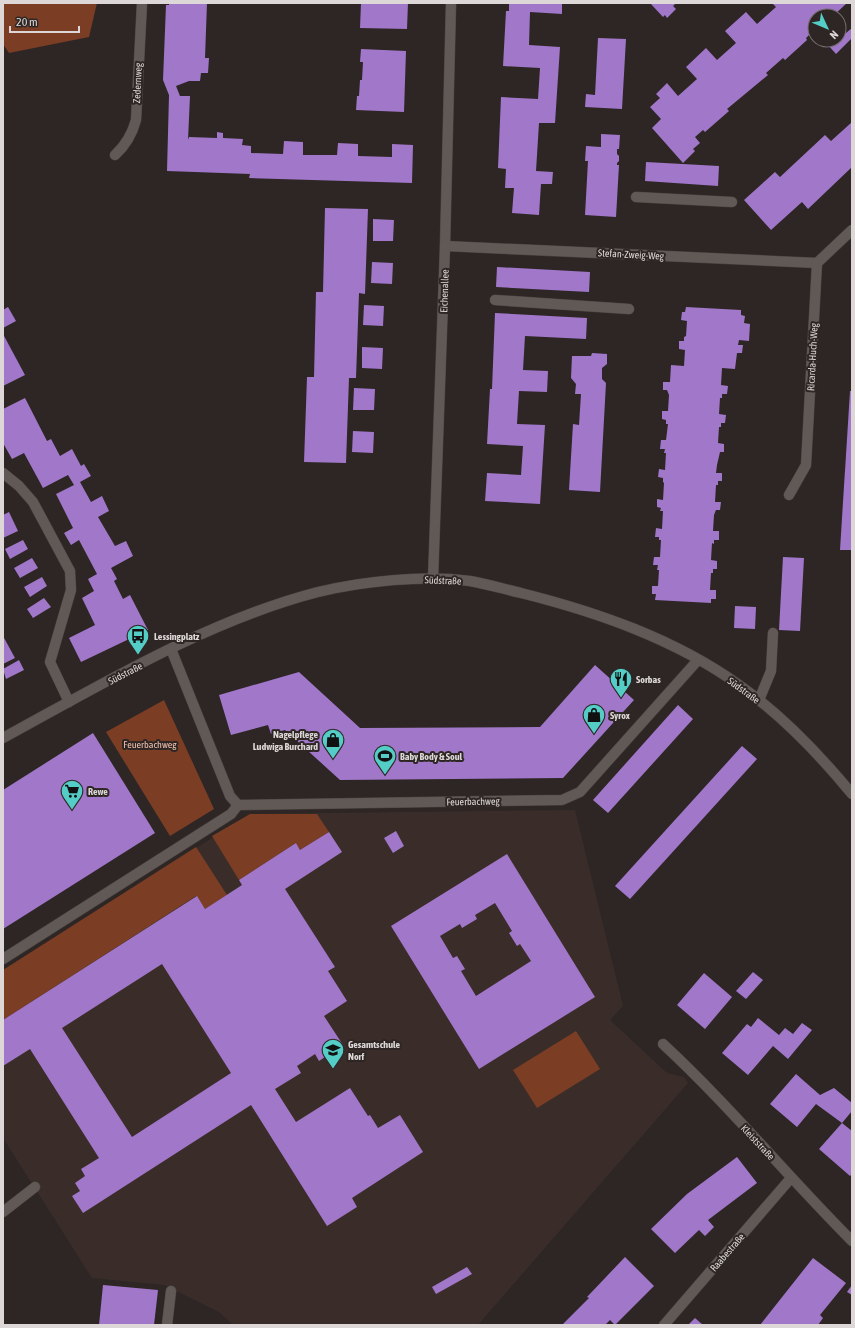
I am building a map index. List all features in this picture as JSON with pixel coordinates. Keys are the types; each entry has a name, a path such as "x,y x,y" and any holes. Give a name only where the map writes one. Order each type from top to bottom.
{"street":[{"name":"Zedernweg","path":"115,156 128,142 133,132 136,120 142,3"},
{"name":"Eichenallee","path":"433,579 446,246 451,3"},
{"path":"636,197 732,202"},
{"path":"817,263 852,230"},
{"name":"Stefan-Zweig-Weg","path":"446,246 817,263"},
{"name":"Ricarda-Huch-Weg","path":"789,495 806,465 817,263"},
{"path":"495,300 629,309"},
{"path":"3,473 19,486 33,502 70,571 71,590 50,662 69,702"},
{"name":"Südstraße","path":"3,738 171,649 254,612 320,592 382,582 433,579 471,582 542,598 608,618 655,638 698,660 739,684 759,700 805,742 832,770 852,794"},
{"path":"759,700 771,671 773,633"},
{"path":"3,959 231,814 238,805 230,796 171,649"},
{"name":"Feuerbachweg","path":"238,805 562,800 580,792 698,660"},
{"name":"Kleiststraße","path":"663,1044 687,1067 852,1241"},
{"name":"Raabestraße","path":"664,1325 791,1178"},
{"path":"3,1212 35,1187"},
{"path":"167,1325 171,1291"}],"shaded area":[{"name":"Gesamtschule Norf","path":"575,810 623,1006 610,1020 667,1073 684,1077 688,1083 478,1325 233,1325 219,1312 164,1285 92,1278 3,1138 3,970 250,814"}],"green space":[{"path":"3,3 97,3 89,37 9,53 3,44"},
{"name":"Feuerbachweg","path":"164,700 214,809 170,836 106,732"},
{"path":"250,814 317,814 329,832 300,850 296,843 239,880 212,836"},
{"path":"196,847 227,895 205,909 196,896 3,1020 3,970"},
{"path":"576,1031 600,1069 537,1108 513,1070"}],"building":[{"path":"169,3 207,3 205,58 209,58 208,73 201,73 200,81 189,81 176,86 180,96 190,96 188,140 189,137 217,138 217,132 223,133 223,138 243,139 242,145 251,146 251,153 283,154 284,141 303,142 303,155 337,155 338,143 358,144 358,156 392,157 392,144 413,145 412,183 249,178 250,174 167,171 169,95 163,80 166,5 169,5"},
{"path":"361,3 408,3 407,29 360,28"},
{"path":"509,3 562,3 562,14 530,12 529,45 560,47 555,123 539,123 536,171 553,172 552,184 541,184 539,215 512,213 514,188 505,188 506,169 498,168 501,97 538,99 540,68 503,66 506,11 509,11"},
{"path":"650,3 676,3 673,6 676,9 667,18 665,15 663,17"},
{"path":"772,3 847,3 842,8 807,8 807,40 785,60 783,58 766,73 768,75 727,109 729,111 705,132 703,130 695,137 700,143 693,149 695,151 683,163 652,128 661,119 650,107 660,98 656,94 667,83 678,96 697,79 686,67 706,48 717,60 736,43 725,31 746,12 757,24 776,7"},
{"path":"852,28 852,38 847,43 847,32"},
{"path":"598,38 626,39 622,109 585,107 586,94 595,95"},
{"path":"831,48 842,48 836,54"},
{"path":"361,49 406,51 404,112 356,110 360,80 362,80 363,62 360,62"},
{"path":"852,122 852,167 808,209 802,202 771,230 744,200 775,172 780,177 825,135 831,141"},
{"path":"601,134 620,135 619,149 617,149 619,161 617,165 619,165 616,217 585,215 588,161 585,161 586,146 601,147"},
{"path":"646,162 719,166 718,186 645,181"},
{"path":"325,208 368,209 365,294 359,293 356,378 349,378 346,463 304,462 307,377 314,377 316,292 323,292"},
{"path":"373,219 394,220 393,241 373,241"},
{"path":"372,262 393,263 392,284 371,283"},
{"path":"497,267 590,272 589,292 496,287"},
{"path":"364,305 384,306 383,326 363,325"},
{"path":"8,307 16,321 3,328 3,310"},
{"path":"686,307 741,310 741,315 745,316 744,323 750,324 749,341 739,340 738,345 743,345 742,353 737,353 735,369 722,368 721,385 728,386 727,394 722,394 722,398 720,398 719,414 726,415 725,423 721,423 721,427 719,427 718,443 724,444 724,452 720,452 716,473 722,473 722,481 718,481 718,485 716,485 715,502 721,502 720,510 716,510 714,515 713,531 719,531 719,540 714,540 714,544 712,543 711,560 717,561 717,569 713,569 713,573 711,573 710,590 716,590 716,599 711,599 711,603 655,600 656,594 652,594 652,586 658,586 658,565 653,565 654,557 660,557 661,540 659,540 659,537 655,537 656,528 662,529 663,511 660,511 661,508 657,507 657,499 663,500 664,483 663,478 658,477 659,469 665,470 666,453 664,453 665,449 660,449 661,440 666,440 668,424 666,424 666,420 662,419 662,411 668,411 669,395 667,390 663,390 663,382 670,382 671,365 684,366 685,350 679,349 679,341 684,341 684,337 686,336 687,321 681,320 682,312 685,312"},
{"path":"495,313 587,318 586,339 525,336 523,370 548,371 547,392 519,391 517,424 545,425 540,504 485,501 487,473 521,475 523,446 487,444 490,389 492,389"},
{"path":"3,334 25,375 3,386"},
{"path":"362,347 383,348 382,369 362,368"},
{"path":"592,353 607,354 607,364 602,368 602,379 606,383 600,492 569,490 573,424 579,425 581,394 575,394 576,384 571,378 572,356 591,356"},
{"path":"354,388 375,389 374,410 353,410"},
{"path":"850,391 852,391 852,550 840,550"},
{"path":"25,398 47,441 51,439 60,456 72,449 81,466 84,464 91,476 80,482 91,502 102,496 109,511 98,517 115,546 126,541 133,556 111,568 117,579 114,581 123,599 130,595 148,630 81,662 69,638 95,625 82,598 94,591 88,579 97,574 79,540 71,545 64,533 73,528 56,494 74,485 68,475 43,488 24,453 12,459 3,443 3,409"},
{"path":"353,431 374,432 373,453 352,452"},
{"path":"9,512 18,531 3,538 3,515"},
{"path":"23,540 28,549 10,559 5,549"},
{"path":"783,557 804,558 800,631 779,630"},
{"path":"32,558 38,568 20,578 14,568"},
{"path":"42,577 47,586 30,597 24,587"},
{"path":"44,598 51,607 33,618 27,609"},
{"path":"735,606 756,607 755,629 734,628"},
{"path":"3,636 15,658 3,664"},
{"path":"19,660 24,670 6,679 3,669"},
{"path":"595,665 634,700 563,778 340,780 285,730 271,734 268,725 231,735 219,695 299,672 360,728 540,727"},
{"path":"678,705 693,719 608,813 593,800"},
{"name":"Rewe","path":"93,733 155,833 3,929 3,790"},
{"path":"742,746 757,759 630,899 615,886"},
{"path":"396,831 404,846 393,853 384,838"},
{"path":"329,832 342,852 285,889 335,967 328,971 347,1001 324,1016 343,1045 319,1061 315,1054 297,1066 301,1073 275,1089 296,1122 350,1088 368,1116 370,1115 378,1128 400,1115 423,1152 352,1198 357,1207 327,1226 251,1105 83,1213 72,1196 80,1191 75,1183 85,1176 81,1169 99,1158 30,1049 3,1066 3,1020 197,896 205,909 242,885 239,880 296,843 300,850","holes":["162,964 231,1073 132,1137 62,1028"]},
{"path":"507,854 595,997 479,1069 391,926","holes":["495,903 512,931 509,933 517,946 520,944 531,961 476,996 461,971 465,969 457,956 453,958 440,936 460,924 462,928 477,919 475,915"]},
{"path":"753,972 763,980 746,999 736,991"},
{"path":"704,973 732,997 705,1029 677,1005"},
{"path":"758,1018 779,1035 785,1028 793,1034 802,1023 812,1030 788,1059 773,1046 748,1075 722,1053 747,1024 751,1027"},
{"path":"796,1074 820,1095 834,1088 852,1103 852,1111 842,1123 816,1104 797,1127 770,1104"},
{"path":"842,1123 852,1131 852,1174 850,1176 819,1149"},
{"path":"737,1157 757,1183 708,1220 714,1227 705,1236 699,1230 675,1253 651,1229 687,1194"},
{"path":"625,1257 654,1286 615,1325 610,1320 605,1325 562,1325 589,1298 587,1297"},
{"path":"813,1258 846,1283 820,1315 823,1318 818,1325 760,1325"},
{"path":"467,1267 472,1274 436,1294 432,1287"},
{"path":"103,1285 158,1290 154,1325 99,1325"},
{"path":"852,1285 852,1295 847,1292"},
{"path":"695,1318 703,1325 688,1325"}],"place":[{"name":"Lessingplatz","path":"138,656"},
{"name":"Sorbas","path":"621,698"},
{"name":"Syrox","path":"594,734"},
{"name":"Nagelpflege Ludwiga Burchard","path":"333,760"},
{"name":"Baby Body & Soul","path":"385,776"},
{"name":"Rewe","path":"72,810"},
{"name":"Gesamtschule Norf","path":"333,1070"}]}
